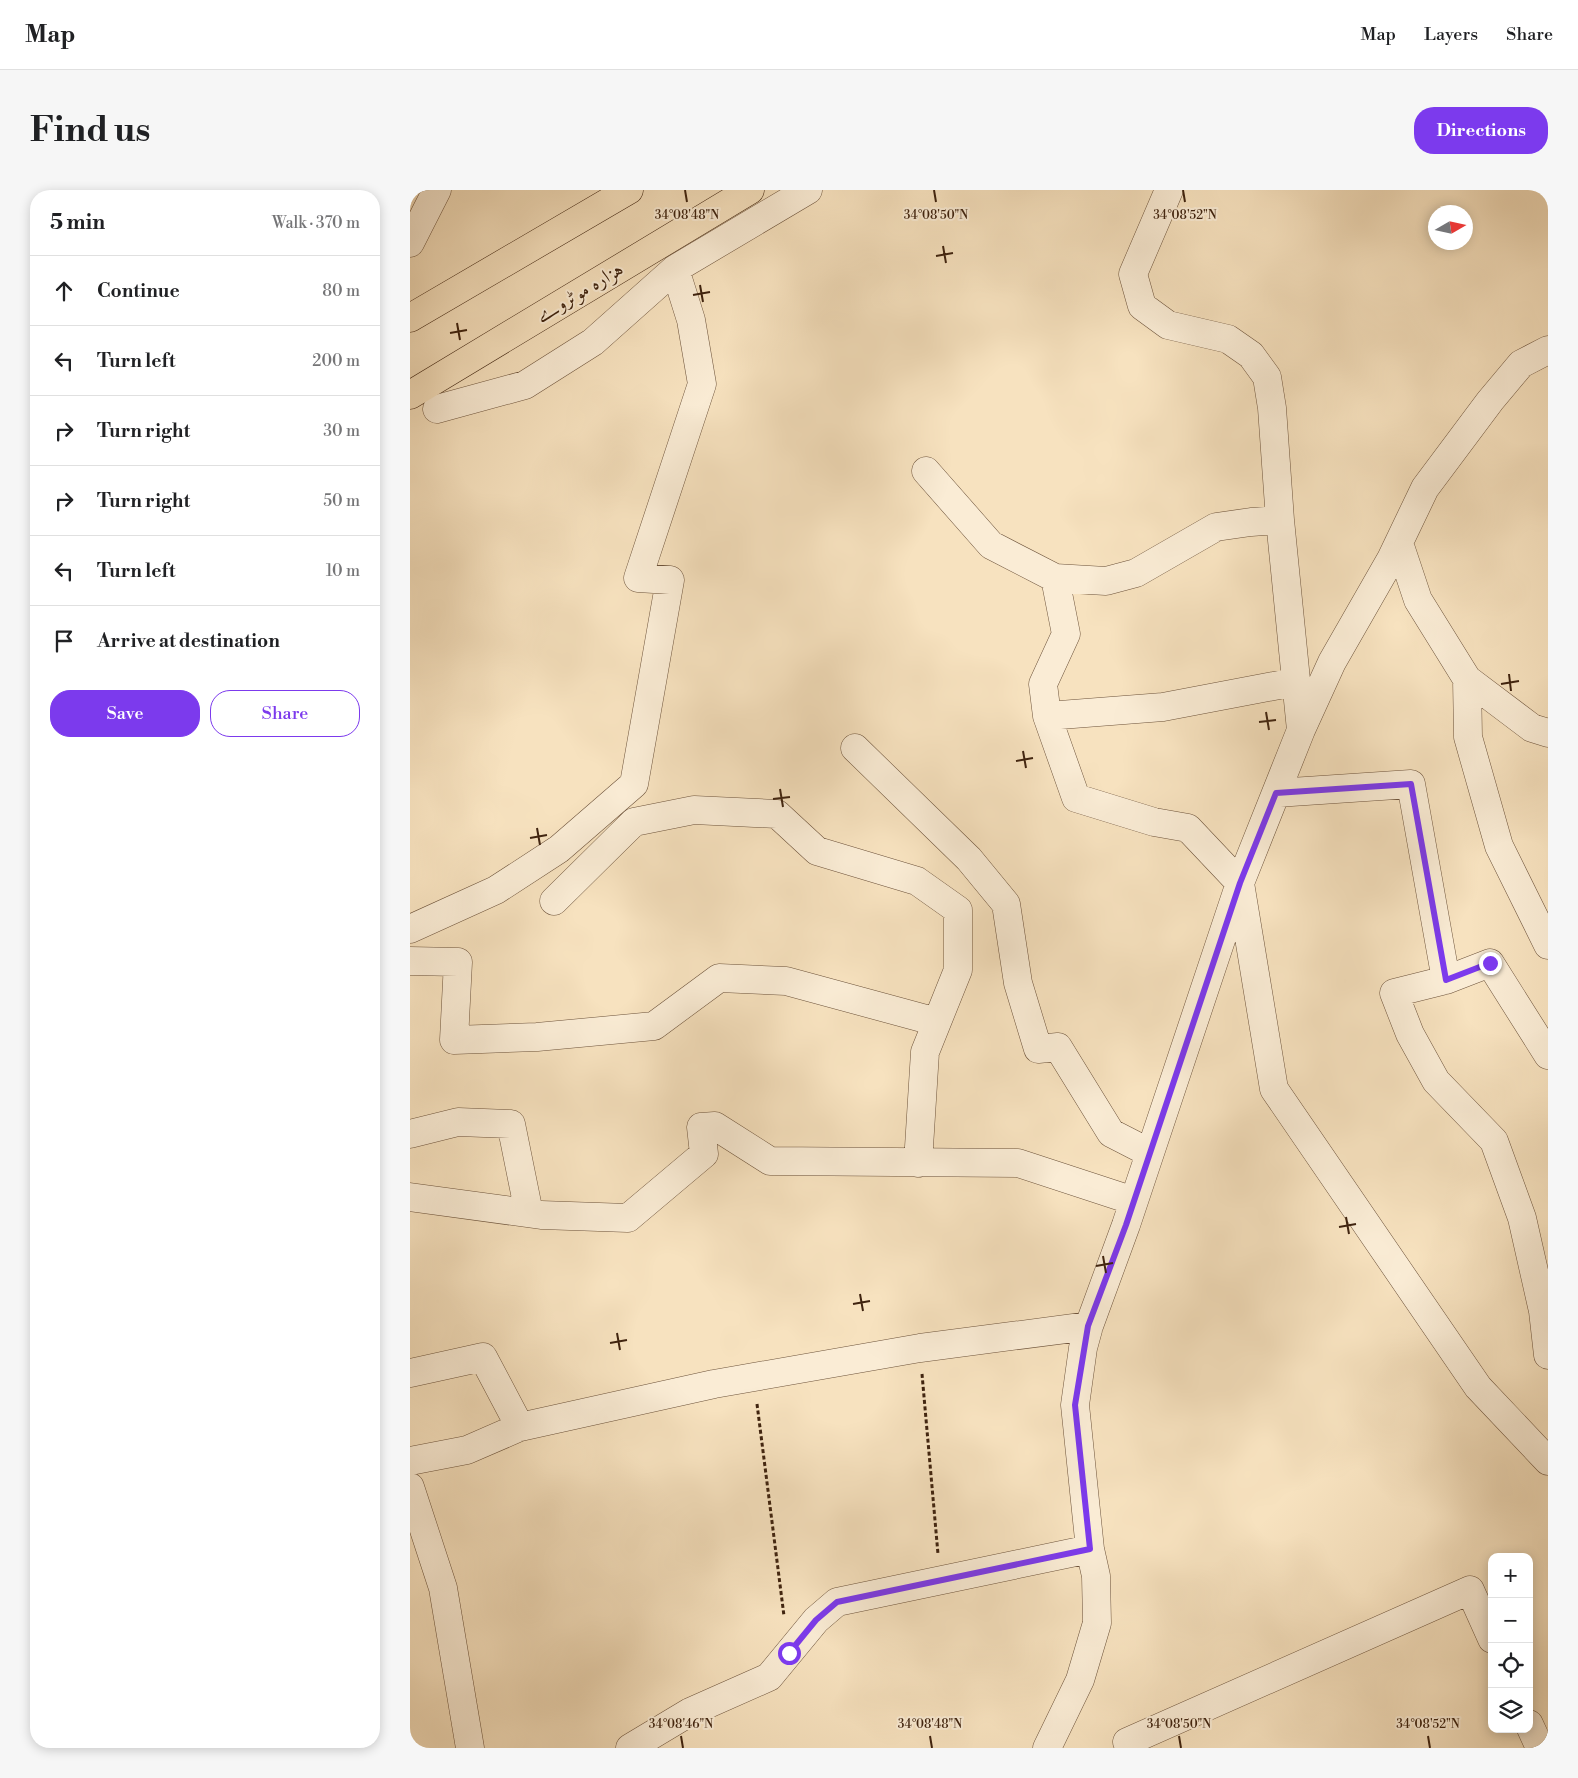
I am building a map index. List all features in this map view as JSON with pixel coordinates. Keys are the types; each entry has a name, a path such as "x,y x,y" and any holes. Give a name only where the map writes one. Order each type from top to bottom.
{"highway":[{"path":"410,318 629,190"},
{"name":"ہزارہ موٹروے","path":"410,395 750,190"}],"street":[{"path":"410,243 437,190"},
{"path":"437,410 525,385 593,342 675,268 808,190"},
{"path":"1169,190 1133,274 1142,306 1168,325 1228,339 1250,355 1267,377 1272,408 1280,520 1301,730"},
{"path":"410,928 496,890 559,849 634,784 670,580 638,578 702,384 691,320 675,268"},
{"path":"1047,1748 1080,1680 1097,1623 1096,1576 1090,1549 1075,1405 1088,1326 1134,1201 1240,883 1301,730 1332,662 1399,542 1425,488 1490,401 1521,364 1548,350"},
{"path":"926,472 991,545 1055,578 1106,582 1136,573 1216,527 1280,520"},
{"path":"1399,542 1418,600 1467,679 1532,728 1548,732"},
{"path":"1055,578 1066,634 1043,684 1047,716 1076,798 1154,822 1188,828 1240,883 1274,1089 1478,1387 1548,1461"},
{"path":"1467,679 1468,737 1499,846 1548,945"},
{"path":"1047,716 1163,706 1295,682"},
{"path":"855,748 969,859 1006,904 1018,983 1038,1049 1058,1047 1111,1132 1150,1153"},
{"path":"1276,793 1411,784 1446,980"},
{"path":"554,901 634,822 694,810 776,814 817,851 917,881 958,910 958,970 925,1052 918,1163"},
{"path":"410,961 458,962 454,1040 537,1038 654,1026 719,978 786,981 937,1022"},
{"path":"1548,1055 1490,963 1446,980 1394,993 1410,1034 1436,1081 1494,1141 1522,1218 1543,1311 1548,1355"},
{"path":"410,1134 458,1122 511,1124 529,1213"},
{"path":"410,1197 529,1213 628,1218 704,1154 701,1127 715,1126 770,1162 1018,1163 1134,1201"},
{"path":"410,1460 467,1450 520,1427 754,1376 920,1348 1088,1326"},
{"path":"410,1373 484,1357 520,1427"},
{"path":"410,1487 443,1588 470,1748"},
{"path":"630,1748 690,1712 769,1677 816,1620 837,1602 1090,1549"},
{"path":"1130,1748 1127,1742 1470,1590 1488,1630"},
{"path":"1533,1733 1540,1748"}],"path":[{"path":"920,1348 940,1580"},
{"path":"754,1376 789,1653"}],"route":[{"path":"789,1653 816,1620 837,1602 1090,1549 1075,1405 1088,1326 1126,1225 1240,883 1276,793 1411,784 1446,980 1490,963"}]}
